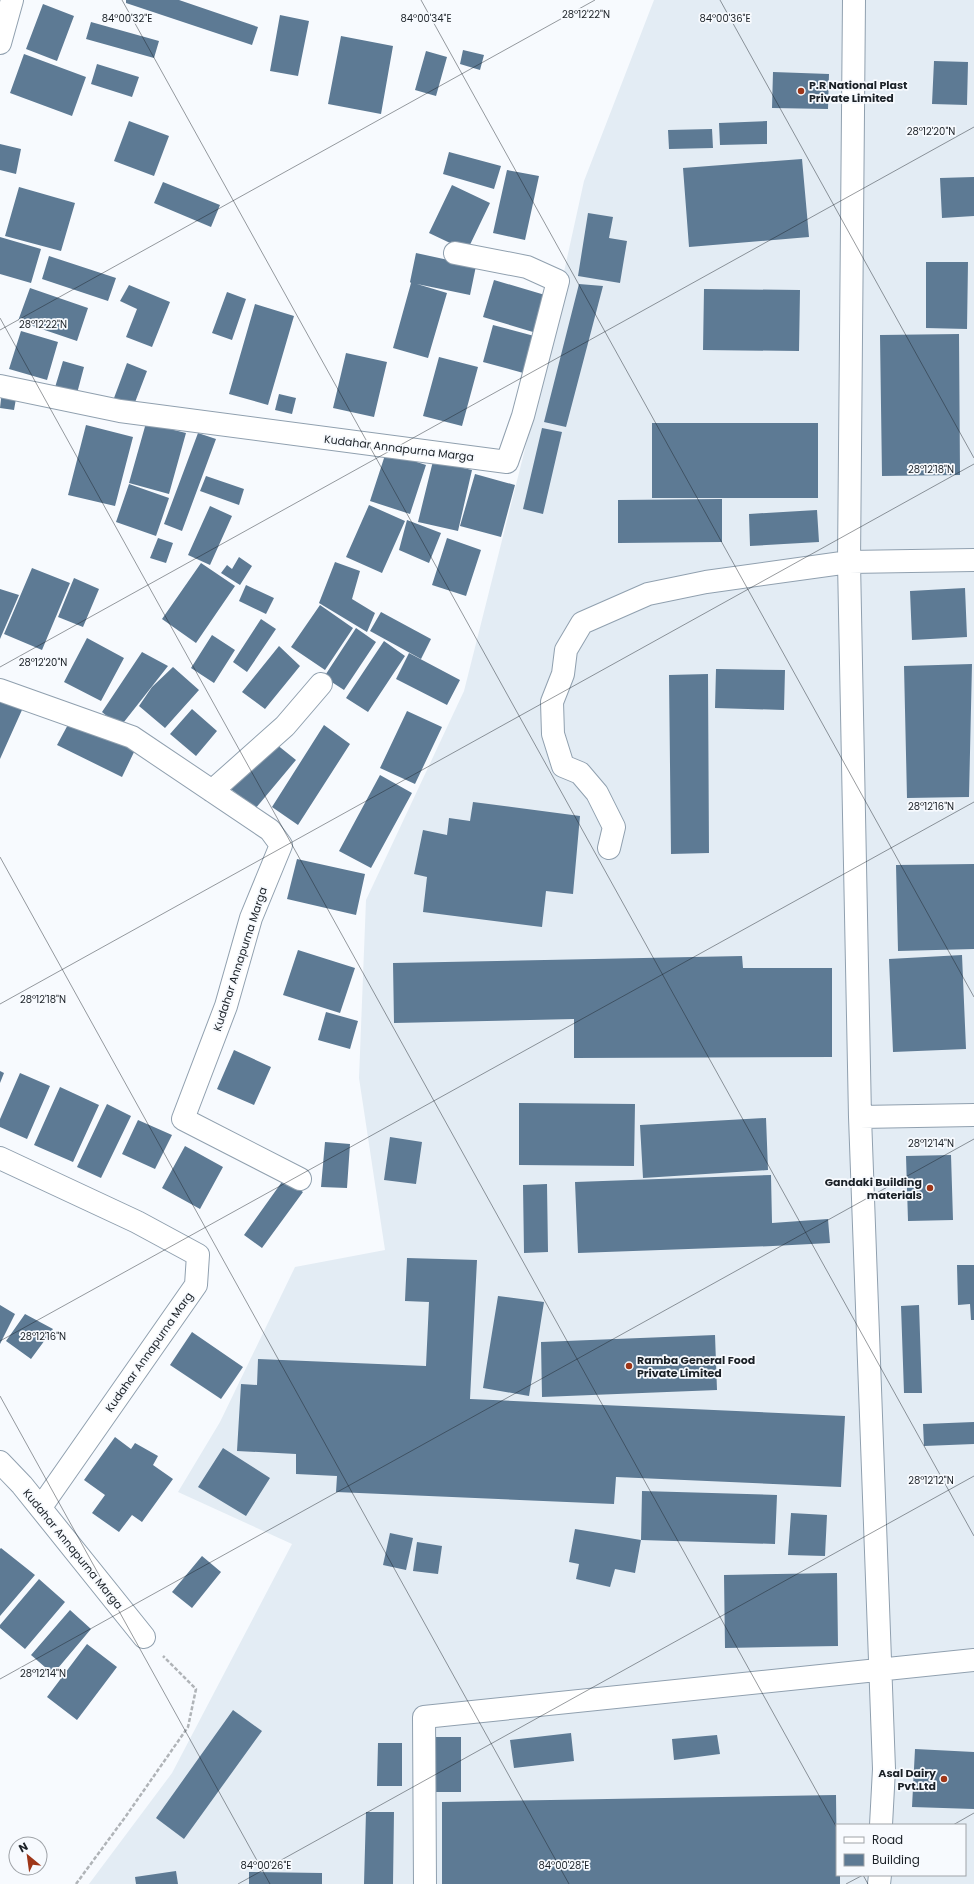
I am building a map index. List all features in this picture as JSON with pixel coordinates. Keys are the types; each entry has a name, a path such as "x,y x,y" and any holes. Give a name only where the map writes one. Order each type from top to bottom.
{"street":[{"path":"0,43 12,0"},
{"path":"854,0 849,562 860,1117 881,1669 881,1726 884,1769 881,1824"},
{"name":"Kudahar Annapurna Marga","path":"0,386 120,412 507,462 523,416 558,281 527,267 455,253"},
{"path":"609,848 614,827 597,793 580,773 562,766 553,734 552,702 563,674 566,650 582,623 648,594 706,582 849,562 974,560"},
{"path":"212,791 285,726 321,684"},
{"name":"Kudahar Annapurna Marga","path":"0,690 132,737 270,830 280,845 251,918 226,1006 183,1119 300,1179"},
{"path":"860,1117 974,1115"},
{"name":"Kudahar Annapurna Marg","path":"0,1158 137,1222 198,1254 196,1285 40,1507"},
{"name":"Kudahar Annapurna Marga","path":"0,1462 40,1507 144,1637"},
{"path":"425,1884 424,1718 974,1660"}],"path":[{"path":"76,1884 126,1816 188,1727 196,1689 144,1637"}],"shaded area":[{"path":"654,0 974,0 974,1884 89,1884 172,1773 292,1544 178,1492 220,1422 295,1267 385,1250 359,1078 366,900 464,691 525,449 584,181"}],"building":[{"path":"126,0 179,0 258,27 252,45 126,3"},
{"path":"43,4 74,16 57,61 26,49"},
{"path":"280,15 309,21 298,76 270,71"},
{"path":"91,22 159,41 154,58 86,39"},
{"path":"341,36 393,46 381,114 328,104"},
{"path":"463,50 484,55 480,70 460,64"},
{"path":"426,51 447,57 436,96 415,90"},
{"path":"24,54 86,77 72,116 10,93"},
{"path":"934,61 968,62 967,105 932,104"},
{"path":"97,64 139,77 132,97 91,84"},
{"name":"P.R National Plast Private Limited","path":"773,72 829,74 828,109 772,108"},
{"path":"129,121 169,136 154,176 114,161"},
{"path":"767,121 767,144 720,145 719,123"},
{"path":"712,129 713,148 669,149 668,130"},
{"path":"0,144 21,149 16,174 0,170"},
{"path":"449,152 501,166 494,189 443,174"},
{"path":"802,159 809,237 689,247 683,168"},
{"path":"507,170 539,176 525,240 493,233"},
{"path":"974,177 974,216 942,218 940,178"},
{"path":"163,182 220,205 211,227 154,203"},
{"path":"452,185 490,203 467,251 429,233"},
{"path":"19,187 75,203 61,251 5,236"},
{"path":"588,213 613,217 609,238 627,241 620,283 578,276"},
{"path":"0,237 41,249 31,283 0,274"},
{"path":"416,253 476,266 470,295 417,284 447,293 428,358 393,348 411,283"},
{"path":"49,256 116,278 108,301 42,279"},
{"path":"926,262 968,262 967,329 926,328"},
{"path":"494,280 545,295 533,332 483,317"},
{"path":"579,284 603,286 566,427 544,422"},
{"path":"129,285 170,302 152,347 126,337 137,309 120,301"},
{"path":"30,288 88,308 77,341 18,321"},
{"path":"704,289 800,290 799,351 703,350"},
{"path":"227,292 246,299 232,340 212,333"},
{"path":"255,304 294,316 268,405 229,394"},
{"path":"493,325 538,337 527,374 483,362"},
{"path":"21,331 58,342 47,380 9,369"},
{"path":"959,334 960,475 882,476 880,335"},
{"path":"346,353 387,362 374,417 333,408"},
{"path":"439,357 478,367 462,426 423,416"},
{"path":"63,361 84,367 75,401 53,394"},
{"path":"127,363 147,371 134,405 114,398"},
{"path":"2,390 17,393 14,410 0,408"},
{"path":"279,394 296,398 292,414 275,410"},
{"path":"146,423 186,433 169,494 129,483"},
{"path":"652,423 818,423 818,498 652,498"},
{"path":"86,425 133,437 115,506 68,495"},
{"path":"542,428 562,432 543,514 523,509"},
{"path":"198,433 216,439 182,531 164,524"},
{"path":"386,452 426,465 410,514 370,501"},
{"path":"433,461 472,470 458,531 418,522"},
{"path":"475,474 515,485 501,537 460,526"},
{"path":"206,476 244,489 239,505 200,491"},
{"path":"129,484 169,498 156,536 116,522"},
{"path":"722,499 722,542 618,543 618,500"},
{"path":"369,505 405,521 382,573 346,557"},
{"path":"210,506 232,516 210,565 188,555"},
{"path":"817,510 819,542 750,546 749,514"},
{"path":"407,520 441,533 429,563 399,550"},
{"path":"158,538 173,543 166,563 150,558"},
{"path":"447,538 481,550 466,596 432,585"},
{"path":"239,557 252,566 240,585 221,573 227,565 232,569"},
{"path":"335,562 360,571 352,599 375,613 367,632 319,603"},
{"path":"201,563 235,586 196,643 162,619"},
{"path":"32,568 70,583 42,650 4,634"},
{"path":"74,578 99,589 83,627 58,617"},
{"path":"246,585 274,598 266,614 239,601"},
{"path":"965,588 967,637 912,640 910,591"},
{"path":"0,589 19,595 0,639"},
{"path":"320,605 353,628 325,670 291,647"},
{"path":"381,612 431,639 421,659 370,631"},
{"path":"261,619 276,629 247,672 233,662"},
{"path":"356,628 376,642 344,690 324,677"},
{"path":"212,635 235,650 214,683 191,668"},
{"path":"87,638 124,658 101,701 64,682"},
{"path":"384,641 405,656 368,712 346,698"},
{"path":"279,646 300,666 265,709 242,692"},
{"path":"142,652 168,666 120,727 102,712"},
{"path":"409,653 460,680 447,705 396,679"},
{"path":"972,664 969,797 907,798 904,666"},
{"path":"173,667 199,690 165,728 139,706 152,687"},
{"path":"716,669 785,670 784,710 715,708"},
{"path":"708,674 709,853 671,854 669,675"},
{"path":"0,700 22,710 0,759"},
{"path":"192,709 217,731 196,756 170,734"},
{"path":"407,711 442,727 415,784 380,768"},
{"path":"71,719 135,750 122,777 57,745"},
{"path":"324,725 350,744 298,825 272,807"},
{"path":"271,740 296,760 255,809 231,789"},
{"path":"380,775 412,793 371,868 339,851"},
{"path":"473,802 580,816 573,894 546,891 542,927 423,912 427,877 414,874 423,830 447,835 449,818 470,821"},
{"path":"297,859 365,874 356,915 287,899"},
{"path":"974,864 974,949 898,951 896,865"},
{"path":"298,950 355,968 340,1013 283,995"},
{"path":"962,955 966,1049 893,1052 889,959"},
{"path":"742,956 743,968 832,968 832,1057 574,1058 574,1019 394,1023 393,963"},
{"path":"326,1012 358,1021 350,1049 318,1040"},
{"path":"234,1050 271,1067 254,1105 217,1089"},
{"path":"0,1071 4,1073 0,1083"},
{"path":"20,1073 50,1086 27,1139 0,1127 0,1119"},
{"path":"60,1087 99,1105 73,1162 34,1145"},
{"path":"519,1103 635,1104 634,1166 519,1165"},
{"path":"107,1104 131,1116 101,1178 77,1167"},
{"path":"766,1118 768,1170 643,1178 640,1125"},
{"path":"138,1120 172,1135 155,1169 122,1154"},
{"path":"390,1137 422,1142 416,1184 384,1180"},
{"path":"325,1142 350,1144 347,1188 321,1187"},
{"path":"185,1146 223,1167 200,1209 162,1188"},
{"name":"Gandaki Building materials","path":"951,1155 953,1220 908,1221 906,1156"},
{"path":"771,1175 772,1223 828,1219 830,1243 578,1253 575,1182"},
{"path":"284,1179 303,1192 262,1248 244,1235"},
{"path":"547,1184 548,1252 524,1253 523,1185"},
{"path":"407,1258 477,1260 470,1399 845,1416 841,1487 616,1477 614,1504 336,1492 337,1476 296,1474 296,1454 237,1451 241,1384 257,1385 258,1359 426,1366 429,1302 405,1301"},
{"path":"957,1265 974,1265 974,1320 971,1320 970,1304 958,1305"},
{"path":"498,1296 544,1302 529,1396 483,1388"},
{"path":"0,1305 15,1314 0,1344"},
{"path":"919,1305 922,1393 904,1393 901,1306"},
{"path":"25,1314 53,1329 31,1359 6,1341"},
{"path":"192,1332 243,1367 221,1399 170,1365"},
{"name":"Ramba General Food Private Limited","path":"715,1335 717,1390 542,1397 541,1342"},
{"path":"974,1422 974,1444 924,1446 923,1424"},
{"path":"115,1437 131,1449 135,1443 158,1456 153,1465 173,1479 142,1522 132,1515 119,1532 92,1513 105,1495 84,1480"},
{"path":"223,1448 270,1478 246,1516 198,1487"},
{"path":"642,1491 777,1495 775,1544 641,1540"},
{"path":"791,1513 827,1515 825,1556 788,1555"},
{"path":"575,1529 641,1540 635,1573 615,1569 610,1587 576,1579 579,1564 569,1562"},
{"path":"390,1533 413,1538 406,1570 383,1565"},
{"path":"417,1542 442,1546 438,1574 413,1571"},
{"path":"1,1548 35,1575 0,1616 0,1549"},
{"path":"202,1556 221,1572 192,1608 172,1592"},
{"path":"837,1573 838,1646 725,1648 724,1575"},
{"path":"39,1579 65,1602 25,1649 0,1628 0,1625"},
{"path":"70,1610 91,1629 53,1674 31,1655"},
{"path":"87,1644 117,1667 77,1720 47,1697"},
{"path":"233,1710 262,1731 184,1839 156,1818"},
{"path":"571,1733 574,1761 514,1768 510,1740"},
{"path":"717,1735 720,1754 674,1760 672,1739"},
{"path":"436,1737 461,1737 461,1792 436,1792"},
{"path":"378,1743 402,1743 402,1786 377,1786"},
{"name":"Asal Dairy Pvt.Ltd","path":"915,1749 974,1752 974,1809 912,1807"},
{"path":"836,1795 836,1876 840,1876 840,1884 442,1884 442,1802"},
{"path":"366,1812 394,1812 393,1884 364,1884"},
{"path":"176,1871 178,1884 136,1884 135,1877"},
{"path":"249,1872 322,1873 322,1884 249,1884"}],"place":[{"name":"P.R National Plast Private Limited","path":"801,91"},
{"name":"Gandaki Building materials","path":"930,1188"},
{"name":"Ramba General Food Private Limited","path":"629,1366"},
{"name":"Asal Dairy Pvt.Ltd","path":"944,1779"}]}
